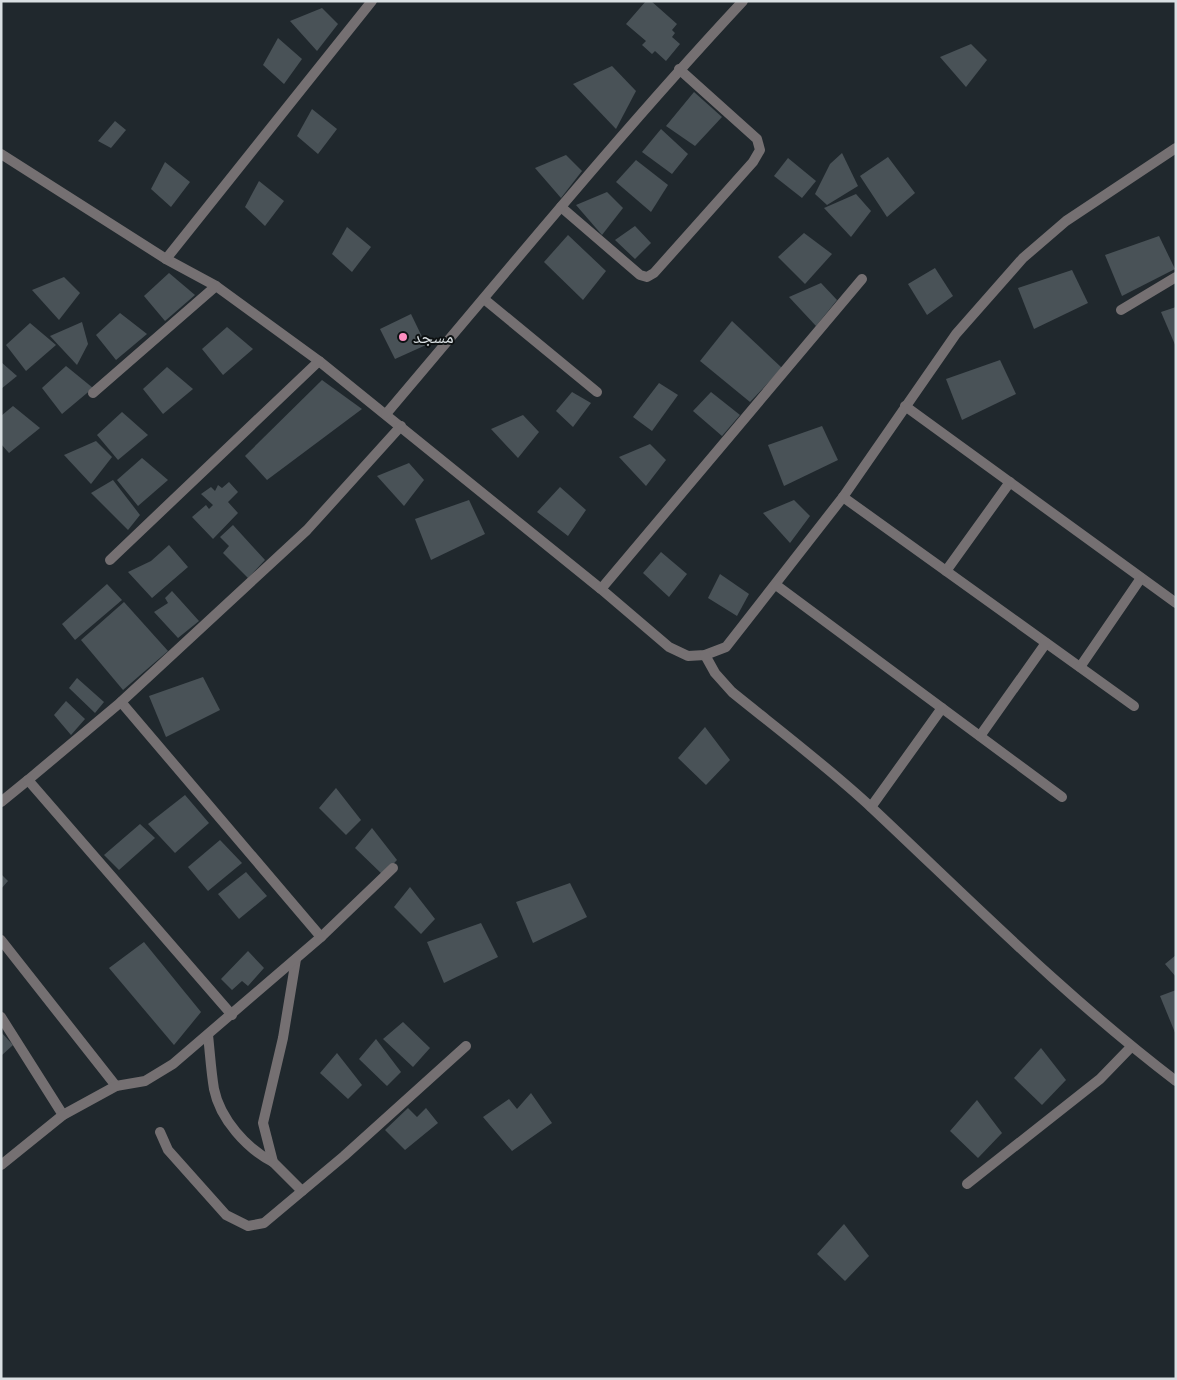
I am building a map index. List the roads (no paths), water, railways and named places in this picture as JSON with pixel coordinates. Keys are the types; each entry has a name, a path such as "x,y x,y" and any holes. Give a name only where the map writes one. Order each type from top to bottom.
{"street":[{"path":"166,259 372,1"},
{"path":"386,414 560,207 680,69 743,1"},
{"path":"560,207 640,275 647,277 654,273 753,162 760,150 757,140 680,69"},
{"path":"1,154 166,259 216,286 319,361 602,589 669,647 688,656 705,655 726,647 843,497 956,334 1023,258 1066,221 1176,148"},
{"path":"1121,310 1176,277"},
{"path":"602,589 862,279"},
{"path":"94,393 216,286"},
{"path":"484,299 597,392"},
{"path":"110,560 319,361"},
{"path":"905,406 1176,603"},
{"path":"1,802 121,702 307,530 401,426"},
{"path":"946,571 1010,482"},
{"path":"843,497 1134,706"},
{"path":"1080,667 1141,578"},
{"path":"776,585 1062,797"},
{"path":"980,736 1046,643"},
{"path":"705,655 715,673 732,692 870,807 987,918 1131,1046 1176,1081"},
{"path":"121,702 321,937"},
{"path":"870,807 942,708"},
{"path":"28,780 232,1015"},
{"path":"1,1165 63,1114 116,1086 145,1081 173,1064 321,937 393,868"},
{"path":"1,940 116,1086"},
{"path":"273,1162 263,1123 283,1038 296,959"},
{"path":"1,1017 63,1114"},
{"path":"208,1035 215,1091 230,1124 260,1156 273,1162 302,1190"},
{"path":"160,1132 168,1150 226,1215 248,1226 264,1223 466,1046"},
{"path":"967,1184 1100,1079 1131,1046"}],"place":[{"name":"مسجد","path":"403,337"}]}
